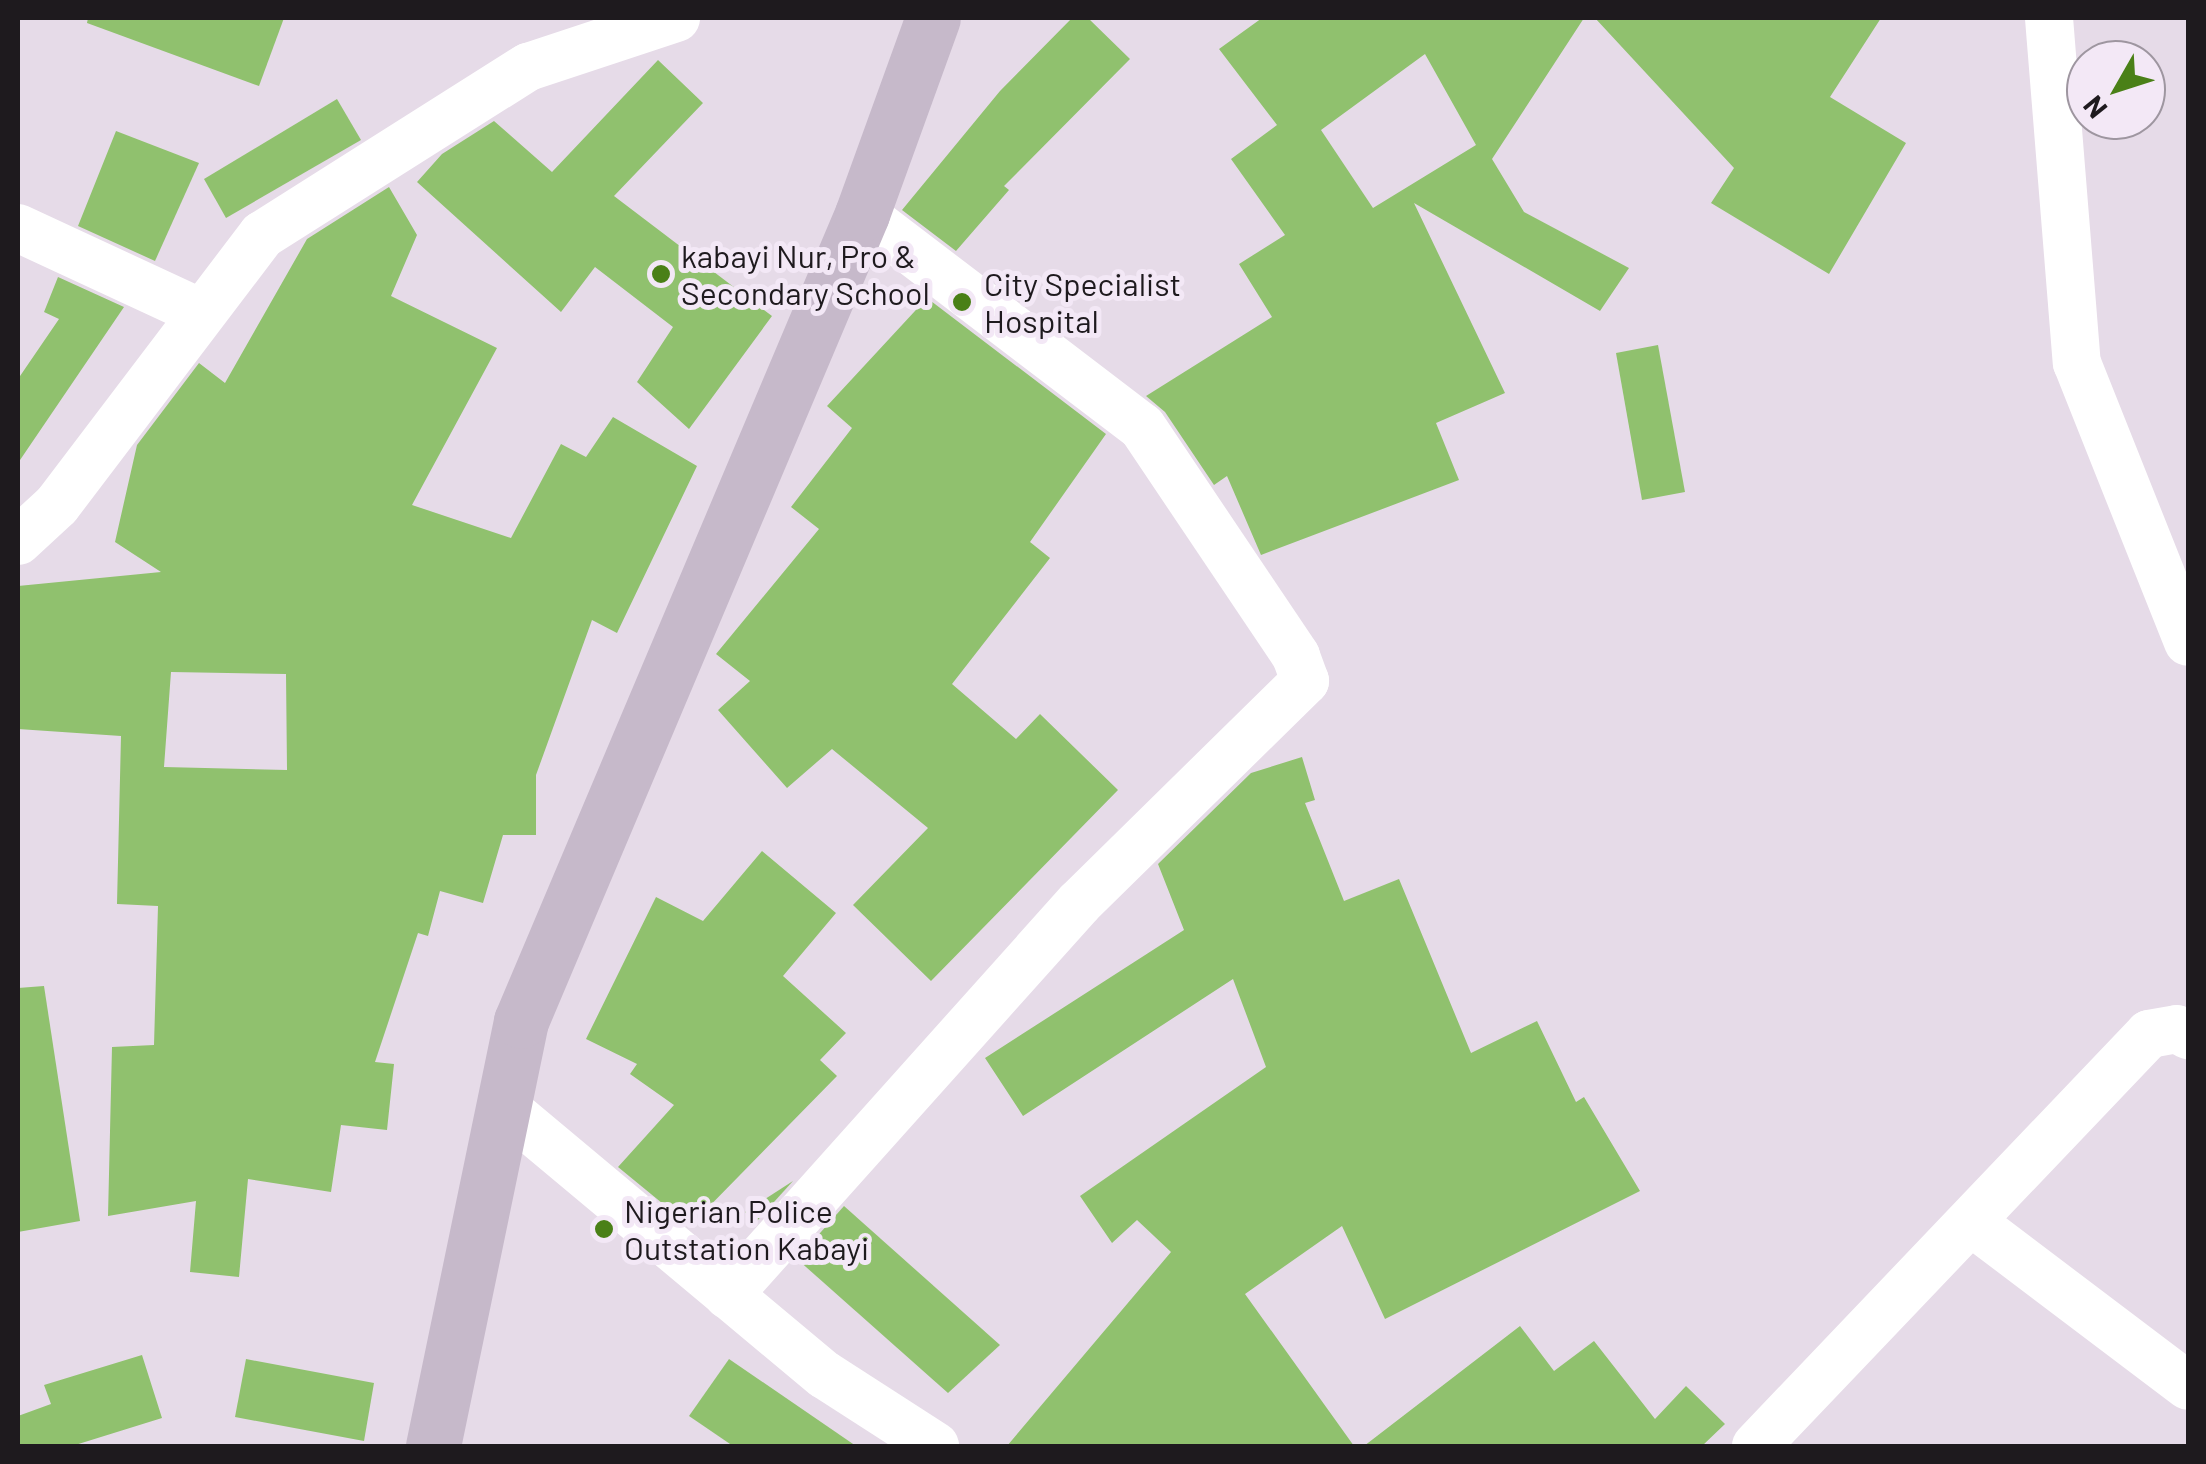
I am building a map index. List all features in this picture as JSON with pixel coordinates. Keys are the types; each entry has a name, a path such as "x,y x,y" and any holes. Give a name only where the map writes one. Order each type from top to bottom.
{"street":[{"path":"18,541 57,505 262,235 528,67 676,18"},
{"path":"434,1446 521,1021 862,214 933,18"},
{"path":"2049,18 2077,363 2188,642"},
{"path":"728,1295 1079,903 1305,682 1296,656 1142,427 862,214"},
{"path":"18,228 200,314"},
{"path":"1756,1446 1974,1224 2149,1034 2177,1029 2188,1035"},
{"path":"504,1107 825,1375 934,1446"},
{"path":"1974,1224 2188,1386"}],"building":[{"path":"88,18 284,18 259,86 87,23"},
{"path":"1072,18 1088,18 1130,59 1004,186 1009,190 956,251 902,210 1000,91"},
{"path":"1262,18 1584,18 1492,159 1524,212 1629,268 1600,311 1414,203 1505,393 1436,423 1459,480 1261,555 1227,476 1214,485 1165,412 1146,396 1272,317 1239,264 1285,235 1231,159 1277,125 1219,49","holes":["1425,54 1476,145 1373,208 1321,130"]},
{"path":"1595,18 1881,18 1830,97 1906,143 1829,274 1711,203 1734,168"},
{"path":"658,60 703,103 614,196 772,316 689,429 637,382 673,327 595,267 561,312 417,182 442,154 494,121 552,172"},
{"path":"337,99 361,140 226,218 204,179"},
{"path":"116,131 199,163 155,261 78,226"},
{"path":"389,187 417,235 391,296 497,348 412,505 511,538 561,444 586,457 613,417 697,466 617,633 592,620 536,775 536,835 503,835 483,903 440,891 428,936 418,933 375,1062 394,1064 387,1130 341,1125 331,1192 248,1179 239,1277 190,1272 196,1201 108,1216 112,1047 154,1045 158,906 117,904 121,736 18,729 18,586 161,572 115,542 137,445 199,363 225,383 307,239","holes":["171,672 286,674 287,770 164,767"]},
{"path":"58,277 124,307 18,463 18,379 59,319 44,312"},
{"path":"927,298 1106,434 1030,542 1050,558 952,684 1016,739 1040,714 1118,790 931,981 853,905 928,828 832,749 787,788 718,710 750,681 716,654 819,529 791,507 852,428 827,406"},
{"path":"1658,345 1685,492 1642,500 1616,353"},
{"path":"1302,757 1315,800 1305,803 1344,901 1399,879 1471,1053 1537,1021 1576,1102 1584,1097 1640,1191 1385,1319 1342,1226 1245,1294 1354,1446 1007,1446 1171,1252 1137,1220 1112,1243 1080,1196 1266,1067 1233,979 1023,1116 985,1058 1184,930 1158,864 1251,773"},
{"path":"762,851 836,913 783,976 846,1033 820,1060 837,1076 690,1226 618,1167 674,1105 630,1074 637,1064 586,1039 656,897 703,921"},
{"path":"44,986 80,1221 18,1232 18,988"},
{"path":"793,1181 756,1222 745,1212"},
{"path":"844,1206 1000,1345 948,1393 797,1259"},
{"path":"1520,1326 1554,1371 1594,1341 1655,1419 1686,1386 1725,1424 1702,1446 1364,1446"},
{"path":"142,1355 162,1418 72,1446 18,1446 18,1416 51,1404 44,1385"},
{"path":"246,1359 374,1383 364,1441 235,1417"},
{"path":"729,1359 856,1446 733,1446 689,1416"}],"place":[{"name":"kabayi Nur, Pro & Secondary School","path":"661,274"},
{"name":"City Specialist Hospital","path":"962,302"},
{"name":"Nigerian Police Outstation Kabayi","path":"604,1229"}]}
